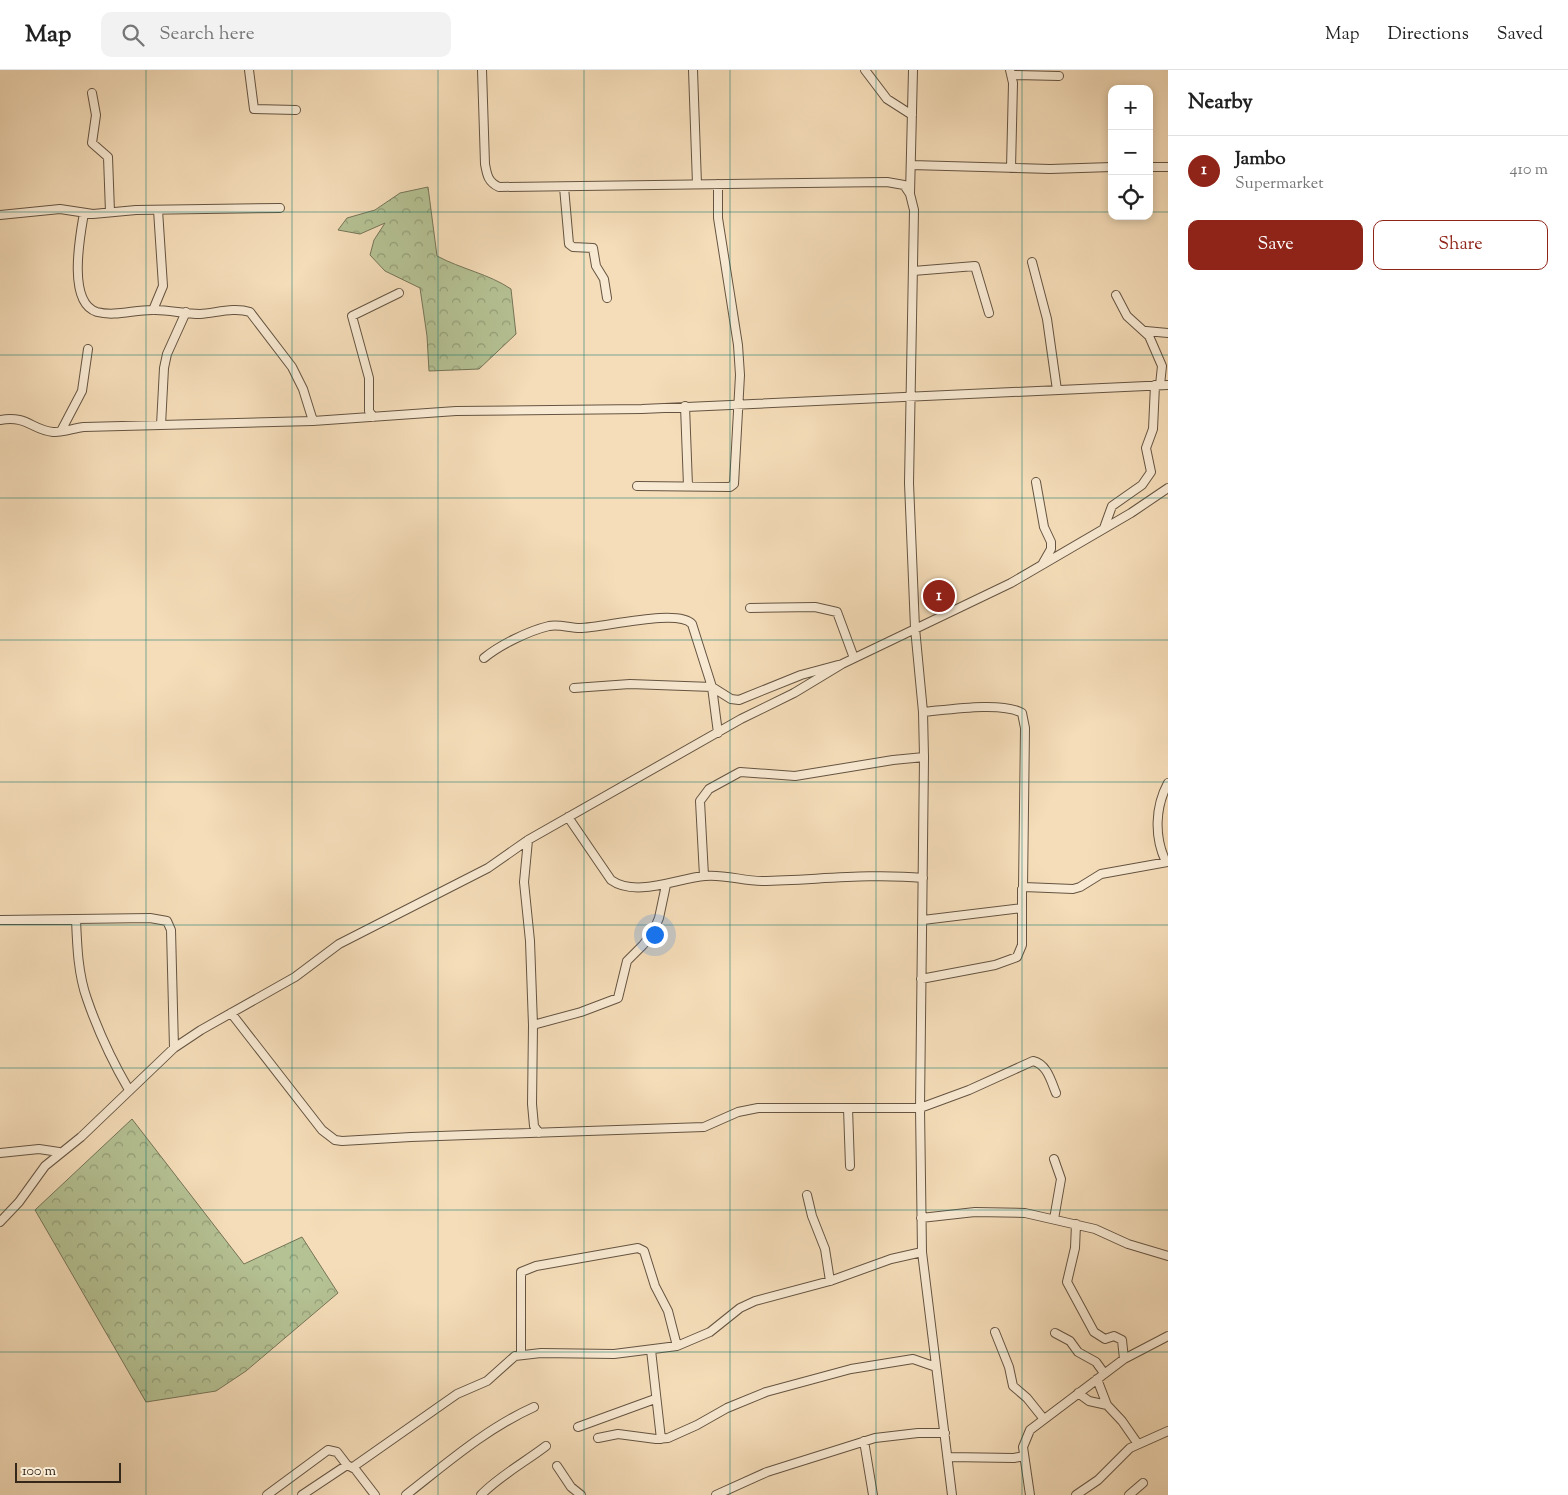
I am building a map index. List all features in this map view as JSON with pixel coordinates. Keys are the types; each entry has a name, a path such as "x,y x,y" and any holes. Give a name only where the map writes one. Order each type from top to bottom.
{"street":[{"path":"250,70 254,108 296,110"},
{"path":"482,70 485,164 492,184 499,187 886,182 904,185 910,194"},
{"path":"694,70 697,184"},
{"path":"865,70 887,100 912,115"},
{"path":"913,70 910,194 914,210 910,483 915,628 923,712 924,758 920,1108 921,1218 922,1252 946,1433 952,1495"},
{"path":"1011,168 1011,72 1059,76"},
{"path":"92,93 96,114 92,142 108,158 110,212"},
{"path":"911,165 1108,168"},
{"path":"1153,167 1168,167"},
{"path":"637,486 730,487 734,484 740,375 738,345 718,218 718,184"},
{"path":"564,187 569,244 573,247 593,248 596,266 604,280 607,298"},
{"path":"0,215 60,209 84,213 280,208"},
{"path":"153,310 163,286 158,210"},
{"path":"84,213 78,283 82,299 86,305 98,312 153,310 197,314 239,310 253,314 298,378 313,421"},
{"path":"1032,262 1047,319 1057,390"},
{"path":"913,271 975,266 989,313"},
{"path":"372,417 369,411 368,373 352,316 399,293"},
{"path":"1104,528 1112,506 1142,486 1151,472 1146,448 1161,385 1162,366 1146,331 1127,316 1116,294"},
{"path":"161,424 164,368 167,354 186,312"},
{"path":"1146,331 1168,333"},
{"path":"61,431 82,390 88,349"},
{"path":"0,420 16,419 48,431 61,431 84,427 313,421 456,411 552,411 1161,385"},
{"path":"685,406 688,486"},
{"path":"1036,482 1044,527 1051,542 1048,555 1042,564"},
{"path":"0,1222 19,1202 45,1166 59,1152 81,1136 174,1048 295,977 339,944 488,868 528,840 718,733 794,693 842,664 1003,586 1104,528 1168,488"},
{"path":"750,608 815,607 837,612 854,658"},
{"path":"484,658 492,651 550,626 579,628 676,618 686,619 692,624 712,687 718,733"},
{"path":"574,688 630,684 712,687 731,699 739,700 801,675 842,664"},
{"path":"921,979 995,966 1017,957 1022,945 1025,728 1022,713 1002,708 970,708 923,712"},
{"path":"704,876 700,801 709,788 740,772 796,776 894,760 924,758"},
{"path":"1023,888 1073,889 1080,887 1091,878 1101,874 1167,862 1159,844 1158,813 1159,799 1168,783"},
{"path":"568,817 615,883 630,886 666,885 704,876 758,881 858,876 923,878"},
{"path":"528,840 524,882 530,941 532,1119 540,1133"},
{"path":"532,1025 581,1012 618,998 627,961 643,945 659,918 666,885"},
{"path":"923,920 1022,908"},
{"path":"0,920 150,918 162,919 169,924 174,1048"},
{"path":"76,919 80,964 86,998 111,1058 129,1090"},
{"path":"231,1013 322,1130 335,1140 704,1127 749,1109 920,1108 969,1090 1033,1061 1040,1063 1044,1068 1056,1093"},
{"path":"848,1108 850,1166"},
{"path":"0,1152 39,1149 59,1152"},
{"path":"1054,1159 1061,1179 1054,1219"},
{"path":"807,1195 812,1216 825,1249 830,1281"},
{"path":"921,1218 1004,1211 1054,1219 1095,1229 1128,1244 1168,1256"},
{"path":"1076,1224 1075,1248 1067,1275 1069,1290 1094,1332 1101,1338 1114,1336 1122,1340 1124,1359"},
{"path":"521,1354 521,1272 536,1266 638,1248 644,1251 655,1286 668,1311 677,1346"},
{"path":"302,1495 350,1466 457,1394 487,1381 510,1359 521,1354 614,1354 677,1346 710,1332 740,1308 755,1301 830,1281 891,1259 922,1252"},
{"path":"995,1332 1009,1367 1013,1386 1027,1398 1042,1418"},
{"path":"1054,1333 1070,1341 1078,1352 1096,1362 1104,1373"},
{"path":"1030,1495 1024,1456 1026,1438 1030,1430 1042,1418 1124,1359 1168,1336"},
{"path":"650,1350 661,1439"},
{"path":"598,1438 618,1434 661,1439 676,1436 727,1408 766,1392 810,1378 906,1359 919,1360 936,1367"},
{"path":"1097,1379 1107,1406 1122,1421 1138,1444"},
{"path":"1078,1393 1089,1402 1107,1406"},
{"path":"578,1427 608,1414 655,1399"},
{"path":"406,1495 453,1457 508,1420 534,1407"},
{"path":"1076,1495 1098,1480 1119,1458 1138,1444 1168,1431"},
{"path":"716,1495 766,1472 864,1441 897,1434 946,1433"},
{"path":"864,1441 873,1495"},
{"path":"481,1495 546,1446"},
{"path":"267,1495 324,1452 334,1450 350,1466 372,1494"},
{"path":"948,1457 1024,1456"},
{"path":"557,1466 571,1487 581,1495"},
{"path":"1129,1495 1143,1483"}],"green space":[{"path":"428,187 437,256 494,279 511,289 516,334 479,369 429,371 427,336 420,288 385,271 370,255 374,240 385,223 360,234 338,230 347,218 375,210 400,193"},
{"path":"132,1119 244,1264 302,1237 338,1293 246,1371 216,1391 146,1402 35,1210"}],"place":[{"name":"Jambo","path":"939,596"}]}
